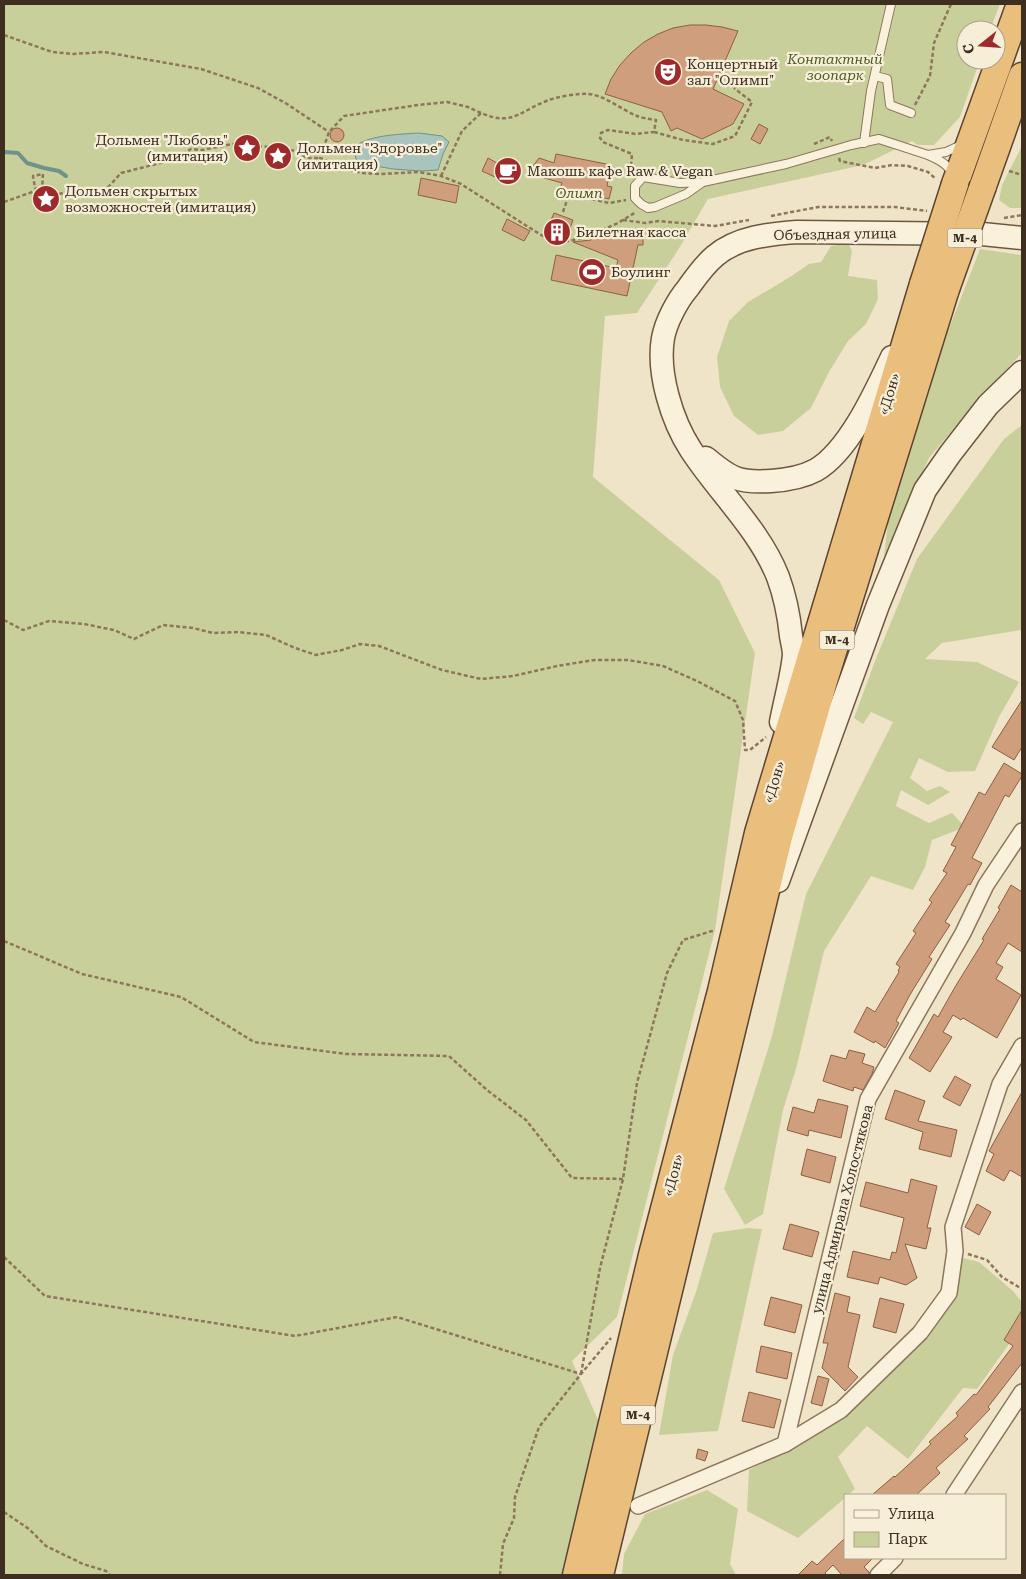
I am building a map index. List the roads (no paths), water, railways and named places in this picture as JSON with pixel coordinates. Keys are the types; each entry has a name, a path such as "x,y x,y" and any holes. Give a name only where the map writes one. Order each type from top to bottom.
{"highway":[{"name":"«Дон»","path":"600,1575 779,838 824,681 928,294 955,184 1020,4"},
{"name":"«Дон»","path":"576,1575 652,1255 721,991 758,833 928,294 983,186 1022,76"}],"main road":[{"name":"Объездная улица","path":"666,392 662,367 663,338 670,320 682,295 698,275 715,256 731,245 775,234 797,232 982,234 1022,238"},
{"path":"666,392 688,439 703,456 724,473 744,481 786,480 815,470 834,455 851,433 873,397 928,294"},
{"path":"741,994 779,880 875,614 925,490 950,454 988,406 1022,372"},
{"path":"666,392 677,426 690,450 761,544 778,577 787,607 794,654 758,833"}],"street":[{"name":"улица Адмирала Холостякова","path":"785,1444 868,1099 964,933 986,885 1022,831"},
{"path":"638,1506 785,1444 841,1410 920,1333 949,1292 955,1251 953,1227 1000,1084 1022,1046"},
{"path":"955,1494 1022,1392"},
{"path":"878,1575 893,1559"}],"lane":[{"path":"864,142 875,76 891,4"},
{"path":"875,76 887,79 890,105 911,113"},
{"path":"928,155 958,148 971,138"},
{"path":"703,182 686,194 655,207 648,208 635,198 635,186 643,177 680,183 703,182 786,164 879,139 928,155 942,162 949,167 955,184"}],"water":[{"path":"419,133 442,136 449,142 438,170 393,169 357,163 354,150 361,143 382,136"}],"waterway":[{"path":"4,152 18,153 27,163 59,171 66,176"}],"place":[{"name":"Концертный зал \"Олимп\"","path":"668,72"},
{"name":"Дольмен \"Любовь\" (имитация)","path":"247,148"},
{"name":"Дольмен \"Здоровье\" (имитация)","path":"278,156"},
{"name":"Макошь кафе Raw & Vegan","path":"508,171"},
{"name":"Дольмен скрытых возможностей (имитация)","path":"46,199"},
{"name":"Билетная касса","path":"557,232"},
{"name":"Боулинг","path":"592,272"}],"park label":[{"name":"Контактный зоопарк","path":"835,68"},
{"name":"Олимп","path":"579,193"}]}
